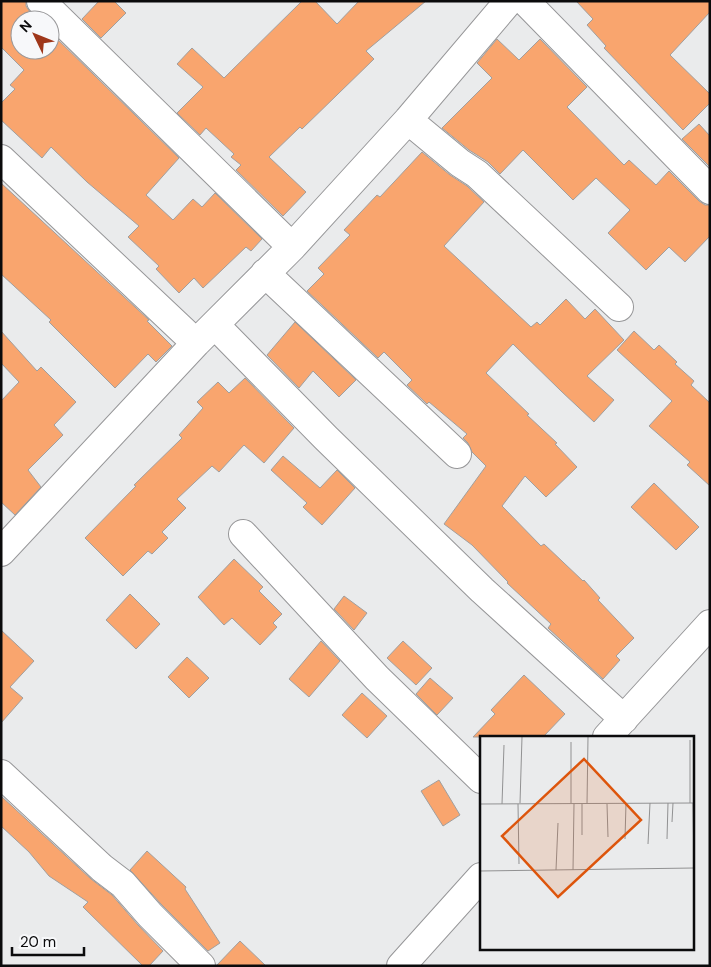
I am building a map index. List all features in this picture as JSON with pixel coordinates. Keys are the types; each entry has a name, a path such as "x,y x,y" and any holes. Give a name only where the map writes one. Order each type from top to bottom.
{"street":[{"path":"41,1 292,247"},
{"path":"1,552 205,334 292,247 408,120 509,1"},
{"path":"525,1 710,190"},
{"path":"408,120 460,163 477,174 619,307"},
{"path":"1,159 326,438 482,590 616,728 710,624"},
{"path":"265,273 457,454"},
{"path":"242,534 377,678 480,778"},
{"path":"1,774 102,868 123,884 150,915 201,966"},
{"path":"401,966 480,878"}],"building":[{"path":"1,1 26,1 29,10 10,10 10,56 1,47"},
{"path":"99,1 114,1 126,13 101,38 82,19"},
{"path":"302,1 315,1 337,24 359,1 426,1 366,51 374,59 302,129 300,127 269,157 306,192 283,216 236,170 241,165 231,157 234,154 206,128 200,135 177,113 203,87 177,64 192,48 224,78"},
{"path":"576,1 710,1 710,12 670,55 710,94 710,103 683,130 604,48 606,46 587,25 593,19"},
{"path":"497,39 519,60 540,39 587,87 567,107 624,165 629,160 656,185 669,171 699,201 705,205 710,205 710,236 685,262 669,247 646,270 608,233 630,210 596,178 573,200 523,150 500,174 488,162 469,150 442,128 492,78 477,63"},
{"path":"60,42 179,158 146,195 173,220 193,199 202,207 215,193 262,239 251,251 246,247 203,288 194,278 179,293 156,269 159,266 128,237 139,226 87,182 51,147 42,158 1,120 1,103 15,89 10,85 24,70 14,60 60,60"},
{"path":"699,124 710,136 710,167 682,139"},
{"path":"422,152 467,186 484,202 444,246 531,327 537,322 540,325 566,299 585,319 595,309 624,340 587,376 614,400 594,422 513,344 486,373 529,414 527,415 557,443 555,444 577,467 546,497 525,476 502,506 541,546 544,544 584,580 600,598 598,600 634,638 616,656 620,660 603,679 548,628 551,624 507,583 472,545 444,524 486,466 472,452 468,443 463,438 467,434 429,402 427,404 407,385 412,380 384,352 378,358 307,291 324,274 318,268 350,235 344,230 377,195 380,197"},
{"path":"1,183 149,320 147,321 172,346 156,362 148,354 115,388 49,322 51,320 1,274"},
{"path":"295,322 356,380 339,397 313,371 299,388 267,355"},
{"path":"1,331 37,371 41,367 76,402 54,425 63,435 28,470 41,487 15,515 1,502 1,401 19,382 1,363"},
{"path":"634,331 654,350 659,345 677,362 675,364 694,381 691,385 710,403 710,486 687,465 690,462 649,426 672,401 617,350"},
{"path":"245,378 294,428 264,463 244,445 219,472 212,466 177,499 186,508 162,532 168,538 152,554 148,551 123,576 85,538 136,486 134,485 182,438 179,435 203,408 197,402 218,382 229,393"},
{"path":"283,456 320,488 337,470 355,488 322,525 303,507 307,503 271,470"},
{"path":"654,483 699,527 676,550 631,507"},
{"path":"234,559 263,587 259,591 282,614 273,623 277,627 260,645 232,618 224,625 198,597"},
{"path":"130,594 160,624 136,649 106,620"},
{"path":"344,596 367,613 354,630 334,609"},
{"path":"1,630 34,661 10,687 23,698 1,723"},
{"path":"321,641 340,661 309,697 289,679"},
{"path":"403,641 432,668 416,685 387,658"},
{"path":"187,657 209,678 189,698 168,677"},
{"path":"524,675 565,714 544,736 473,737 495,714 491,710"},
{"path":"430,678 453,698 437,715 416,694"},
{"path":"362,693 387,716 367,738 342,715"},
{"path":"439,780 460,815 443,826 421,791"},
{"path":"1,796 91,879 112,895 163,951 149,966 143,966 83,907 88,902 49,876 29,852 1,826"},
{"path":"147,851 186,887 185,889 220,943 208,951 130,870"},
{"path":"240,941 266,966 216,966"}]}
